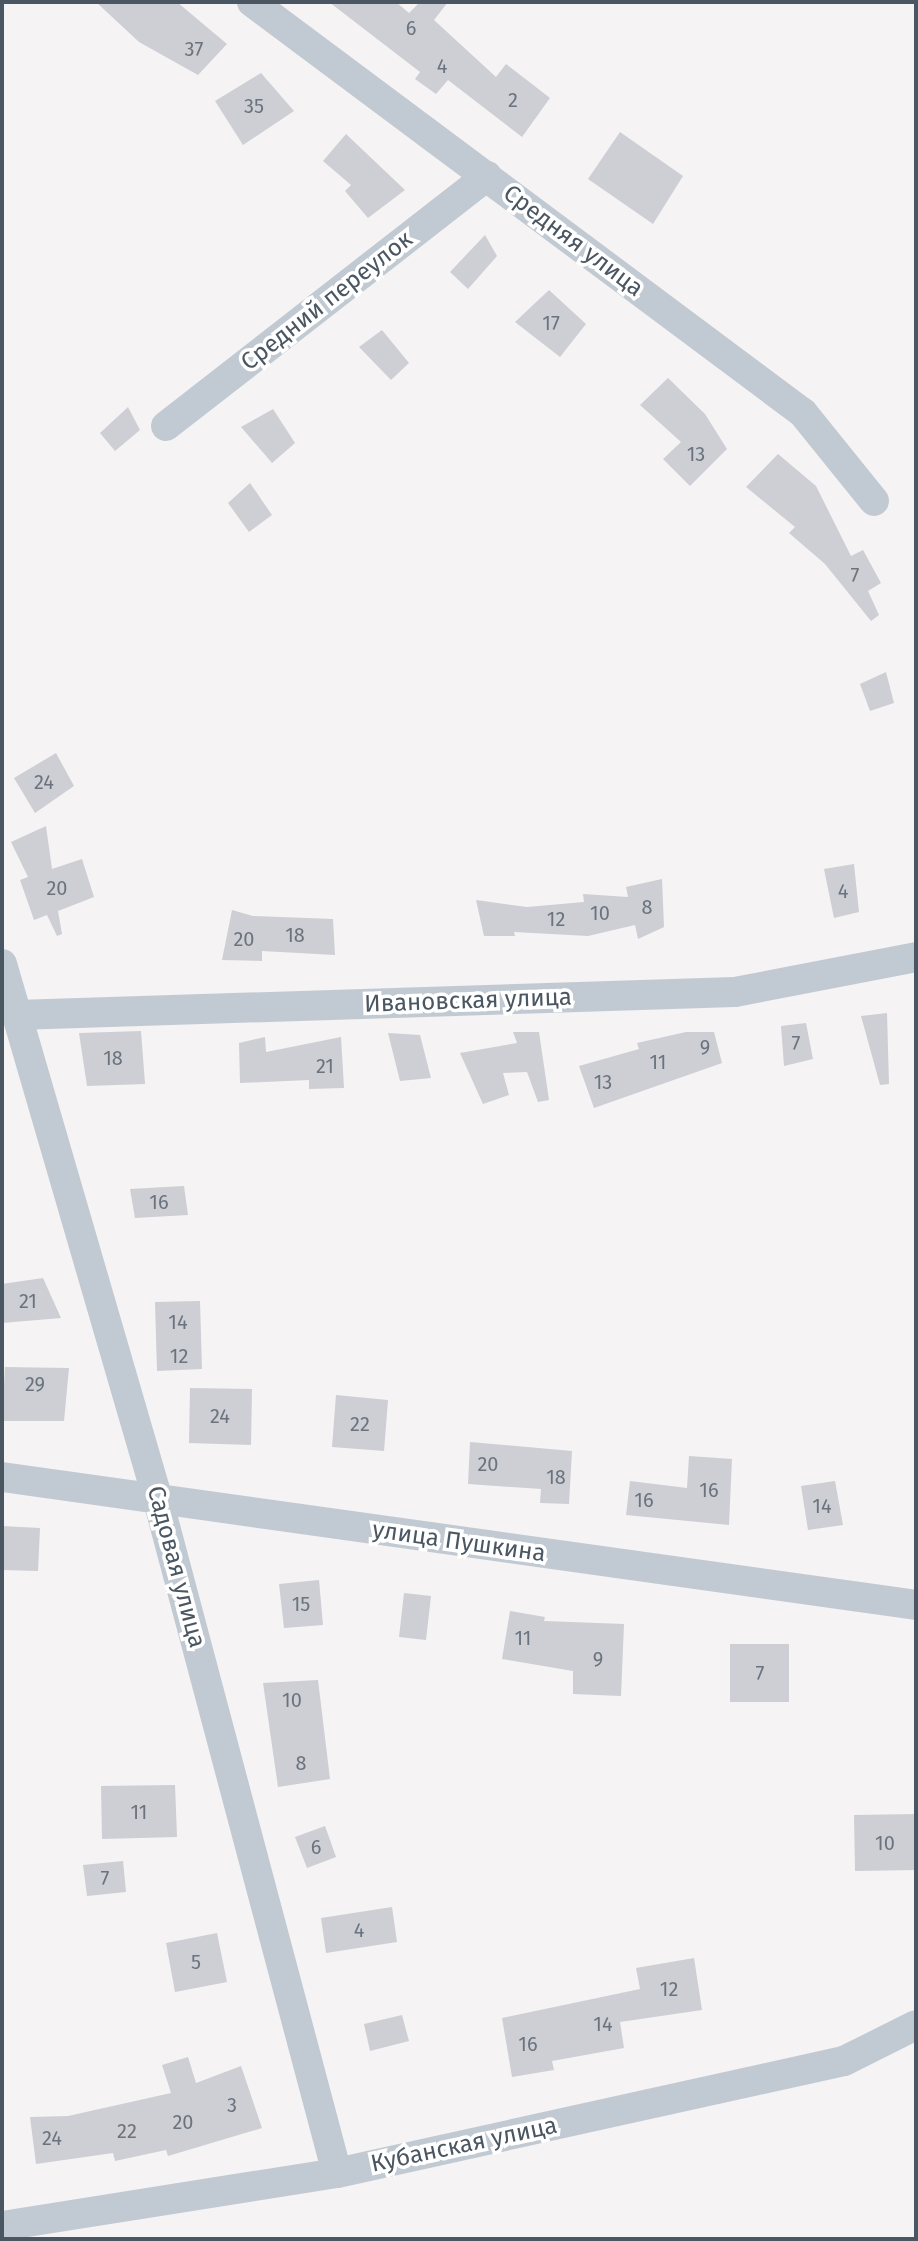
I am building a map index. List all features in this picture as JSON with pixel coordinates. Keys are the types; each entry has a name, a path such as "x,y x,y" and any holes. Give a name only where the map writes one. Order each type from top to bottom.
{"street":[{"name":"Средняя улица","path":"252,2 803,413 874,501"},
{"name":"Средний переулок","path":"166,426 487,176"},
{"name":"Ивановская улица","path":"17,1015 735,992 916,957"},
{"name":"Садовая улица","path":"2,964 158,1500 337,2173"},
{"name":"улица Пушкина","path":"2,1477 916,1605"},
{"name":"Кубанская улица","path":"2,2226 337,2173 844,2061 916,2025"}],"building":[{"path":"96,2 177,2 227,44 198,75 139,42"},
{"path":"329,2 396,2 409,13 420,2 448,2 434,20 496,77 506,64 550,98 522,137 448,80 436,94 415,79 420,72"},
{"path":"261,73 294,111 243,145 215,101"},
{"path":"620,132 683,176 653,224 588,179"},
{"path":"346,134 405,190 368,218 345,191 351,185 323,161"},
{"path":"485,235 497,256 468,289 450,272"},
{"path":"549,290 586,324 560,357 515,322"},
{"path":"382,330 409,363 391,380 359,347"},
{"path":"668,378 705,414 727,449 690,486 663,459 681,442 640,405"},
{"path":"128,407 140,430 115,451 100,433"},
{"path":"273,409 295,443 272,463 241,427"},
{"path":"778,454 816,486 851,556 863,550 881,583 868,591 879,615 871,621 825,564 789,533 795,527 746,487"},
{"path":"250,483 272,515 249,532 228,503"},
{"path":"886,672 894,703 870,711 860,684"},
{"path":"56,753 74,786 35,813 14,778"},
{"path":"46,826 52,869 82,859 94,897 58,911 62,934 57,936 47,915 34,920 20,880 28,877 11,842"},
{"path":"854,864 859,912 834,918 824,869"},
{"path":"662,879 664,927 638,939 635,925 588,936 514,932 515,936 484,936 476,900 527,907 584,902 583,894 628,897 626,887"},
{"path":"232,910 253,916 333,919 335,955 262,951 262,961 222,960"},
{"path":"887,1013 889,1084 880,1085 861,1016"},
{"path":"806,1023 813,1059 784,1066 781,1026"},
{"path":"141,1031 145,1084 87,1086 79,1033"},
{"path":"513,1032 539,1032 549,1100 538,1102 527,1072 503,1073 509,1095 483,1104 460,1053 517,1043"},
{"path":"686,1032 714,1032 722,1063 594,1108 579,1066 639,1049 637,1043"},
{"path":"388,1033 420,1035 431,1078 400,1081"},
{"path":"265,1037 266,1052 341,1037 344,1088 309,1089 309,1080 240,1083 239,1043"},
{"path":"184,1186 188,1215 135,1218 130,1189"},
{"path":"43,1278 61,1318 2,1323 2,1284"},
{"path":"200,1301 202,1369 157,1371 155,1302"},
{"path":"5,1367 69,1368 64,1421 2,1421"},
{"path":"190,1388 252,1389 251,1445 189,1443"},
{"path":"336,1395 388,1400 384,1451 332,1447"},
{"path":"470,1442 572,1451 569,1504 540,1503 541,1489 468,1484"},
{"path":"689,1456 732,1459 729,1525 626,1515 630,1481 687,1488"},
{"path":"835,1481 843,1525 808,1530 801,1486"},
{"path":"2,1526 40,1528 38,1571 2,1570"},
{"path":"319,1580 323,1625 284,1628 279,1584"},
{"path":"404,1593 431,1596 426,1640 399,1637"},
{"path":"510,1611 545,1617 544,1621 624,1624 621,1696 573,1694 573,1671 502,1659"},
{"path":"730,1644 789,1644 789,1702 730,1702"},
{"path":"318,1680 330,1779 278,1787 263,1683"},
{"path":"175,1785 177,1837 102,1839 101,1786"},
{"path":"916,1814 916,1870 855,1871 854,1815"},
{"path":"325,1826 336,1857 307,1868 295,1837"},
{"path":"123,1861 126,1892 87,1896 83,1865"},
{"path":"392,1907 397,1942 326,1953 321,1918"},
{"path":"217,1933 227,1982 175,1992 166,1943"},
{"path":"694,1958 702,2010 620,2022 624,2048 552,2061 554,2070 512,2077 502,2018 640,1989 636,1968"},
{"path":"402,2015 409,2041 370,2051 364,2024"},
{"path":"188,2057 196,2083 241,2066 262,2128 168,2156 166,2150 115,2161 113,2153 36,2164 30,2117 68,2116 171,2093 162,2065"}]}
